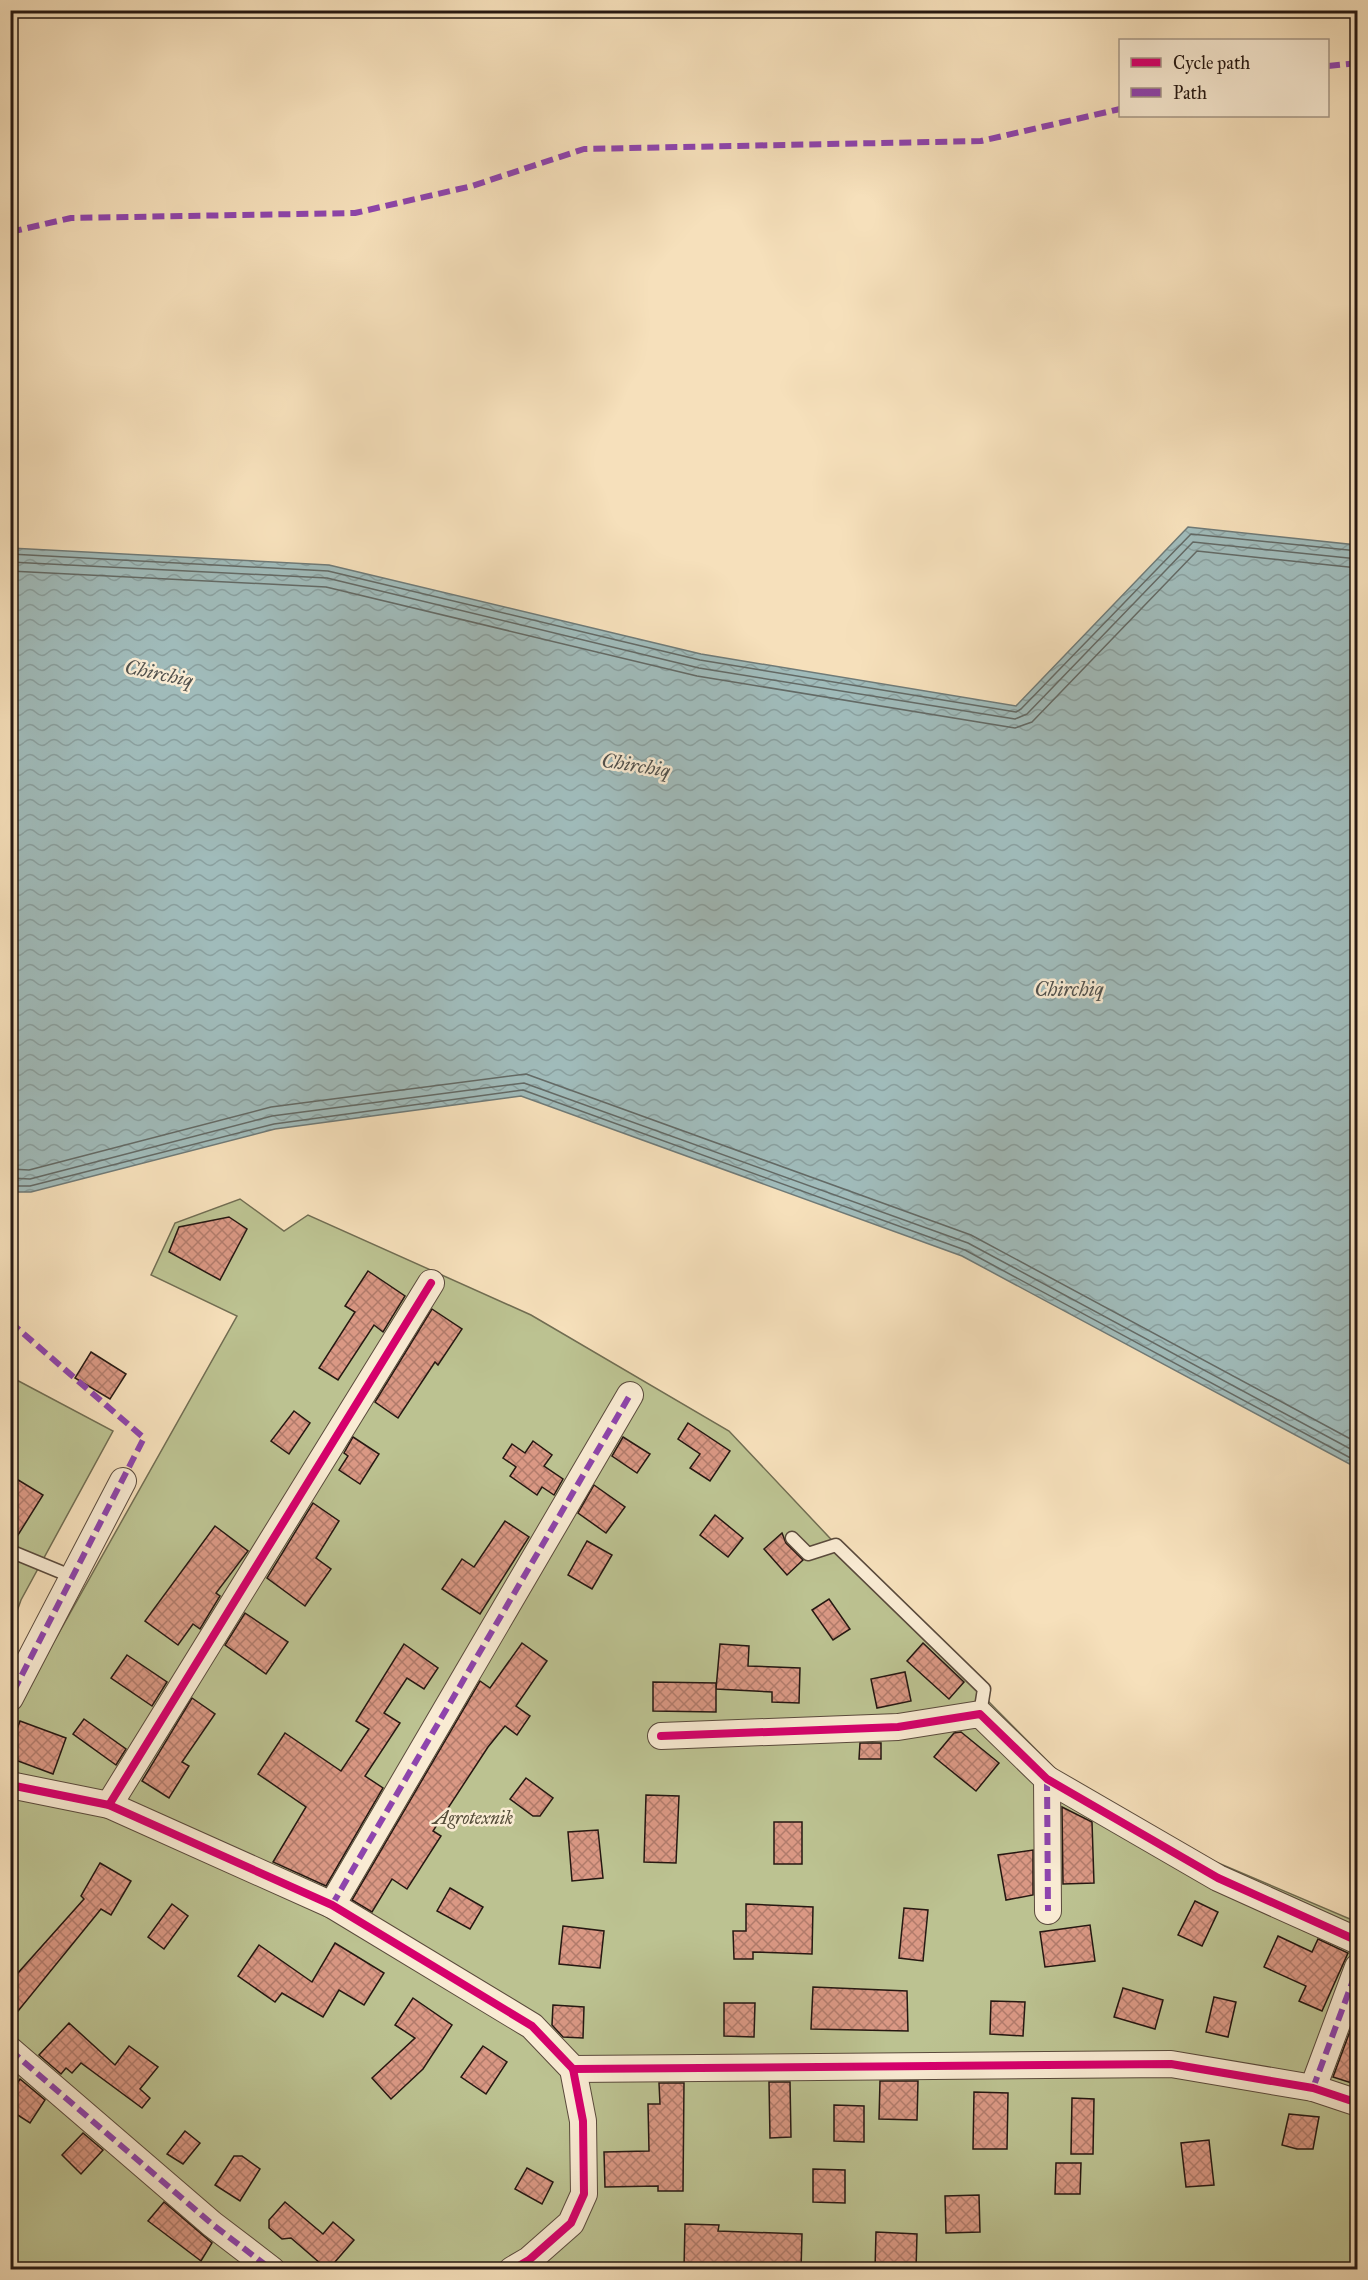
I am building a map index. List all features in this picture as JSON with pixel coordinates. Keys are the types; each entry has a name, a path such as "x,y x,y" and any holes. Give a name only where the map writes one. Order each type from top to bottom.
{"street":[{"path":"109,1805 431,1283"},
{"path":"332,1905 630,1395"},
{"path":"10,1698 123,1481"},
{"path":"660,1736 898,1727 980,1714 1047,1779 1218,1878 1358,1941"},
{"path":"1047,1779 1048,1911"},
{"path":"10,1785 109,1805 332,1905 532,2026 573,2069 583,2121 584,2194 571,2223 529,2260 512,2270"},
{"path":"1313,2088 1358,1967"},
{"path":"10,2050 212,2224 272,2270"},
{"path":"573,2069 1171,2064 1313,2088 1358,2103"}],"lane":[{"path":"792,1538 808,1554 836,1545 984,1689 980,1714"},
{"path":"10,1551 73,1577"}],"green space":[{"name":"Agrotexnik","path":"240,1199 284,1231 308,1215 531,1315 729,1431 892,1604 1098,1812 1357,1922 1357,2269 11,2269 10,1720 237,1316 151,1275 175,1223"},
{"path":"11,1377 113,1431 21,1600 11,1628"}],"water":[{"name":"Chirchiq","path":"1188,527 1357,545 1357,1468 962,1256 521,1096 275,1129 31,1192 11,1192 11,548 329,565 701,654 1016,706"}],"building":[{"path":"229,1217 247,1229 220,1280 169,1252 179,1227"},
{"path":"368,1271 405,1296 383,1332 374,1325 338,1380 319,1368 355,1312 345,1306"},
{"path":"432,1309 462,1329 438,1365 435,1362 398,1418 375,1402"},
{"path":"91,1352 126,1374 110,1399 75,1378"},
{"path":"294,1411 310,1423 289,1454 271,1441"},
{"path":"688,1423 730,1451 710,1481 690,1468 700,1454 678,1439"},
{"path":"353,1437 379,1454 360,1484 339,1470 348,1456 344,1453"},
{"path":"623,1437 650,1454 637,1473 612,1456"},
{"path":"533,1441 552,1455 544,1466 563,1479 554,1495 542,1487 537,1495 510,1476 516,1467 503,1458 512,1444 525,1453"},
{"path":"10,1475 43,1495 13,1543 10,1543"},
{"path":"594,1485 625,1507 606,1533 578,1513"},
{"path":"313,1503 339,1521 316,1558 331,1569 305,1606 267,1578"},
{"path":"715,1515 743,1538 728,1557 700,1535"},
{"path":"505,1521 529,1537 480,1614 442,1589 462,1559 474,1567"},
{"path":"215,1526 248,1551 216,1593 220,1596 200,1629 193,1624 178,1645 145,1621"},
{"path":"782,1533 786,1543 803,1560 787,1575 764,1549"},
{"path":"587,1541 612,1555 592,1589 568,1575"},
{"path":"829,1599 850,1629 833,1640 812,1610"},
{"path":"245,1613 288,1642 266,1674 225,1645"},
{"path":"522,1643 547,1661 516,1706 530,1716 517,1735 505,1726 488,1747 433,1831 441,1836 407,1889 392,1879 372,1912 352,1900 480,1681 490,1688"},
{"path":"923,1643 964,1682 949,1699 907,1661"},
{"path":"404,1644 438,1668 424,1689 407,1678 384,1713 400,1723 365,1776 383,1788 326,1886 273,1862 306,1807 258,1774 285,1733 341,1771 369,1729 356,1721"},
{"path":"720,1644 749,1646 748,1666 800,1668 799,1703 772,1702 772,1692 716,1689"},
{"path":"127,1655 167,1682 152,1706 111,1678"},
{"path":"905,1672 911,1701 877,1708 871,1679"},
{"path":"653,1682 716,1683 716,1712 653,1711"},
{"path":"192,1698 215,1714 182,1762 189,1766 169,1798 142,1781"},
{"path":"84,1719 126,1749 116,1765 73,1734"},
{"path":"20,1721 66,1738 53,1774 10,1758 10,1748"},
{"path":"961,1732 999,1763 976,1791 934,1757 954,1733"},
{"path":"860,1743 881,1743 881,1759 859,1759"},
{"path":"526,1778 553,1798 540,1816 533,1816 510,1799"},
{"path":"646,1795 679,1796 676,1863 644,1862"},
{"path":"1062,1807 1092,1822 1094,1883 1063,1884"},
{"path":"774,1822 802,1822 802,1864 774,1864"},
{"path":"598,1830 603,1878 572,1881 568,1832"},
{"path":"1033,1850 1033,1895 1006,1900 998,1855"},
{"path":"100,1863 131,1881 111,1915 101,1909 10,2021 10,1976 17,1974 84,1899 81,1896"},
{"path":"450,1888 483,1907 470,1929 437,1911"},
{"path":"1195,1901 1218,1912 1202,1946 1178,1935"},
{"path":"172,1904 188,1916 164,1949 148,1937"},
{"path":"746,1904 813,1907 812,1954 753,1952 753,1959 734,1959 733,1931 746,1931"},
{"path":"904,1908 928,1910 923,1961 899,1958"},
{"path":"1090,1925 1095,1961 1045,1967 1040,1932"},
{"path":"563,1926 604,1931 600,1968 559,1964"},
{"path":"1278,1936 1312,1952 1318,1939 1348,1953 1322,2011 1299,2001 1306,1986 1264,1967"},
{"path":"335,1943 384,1973 364,2005 339,1990 323,2017 282,1993 275,2002 238,1976 259,1945 312,1982"},
{"path":"813,1987 907,1991 908,2031 811,2029"},
{"path":"1123,1988 1163,2000 1155,2029 1114,2017"},
{"path":"1214,1997 1236,2002 1228,2037 1206,2032"},
{"path":"413,1998 452,2025 423,2069 391,2099 372,2078 415,2038 395,2025"},
{"path":"991,2001 1025,2002 1023,2036 990,2034"},
{"path":"724,2003 755,2003 754,2037 724,2036"},
{"path":"553,2005 584,2007 583,2038 563,2037 552,2025"},
{"path":"1356,2015 1358,2016 1358,2085 1333,2077"},
{"path":"69,2023 115,2065 129,2046 158,2067 140,2089 150,2098 142,2108 81,2063 72,2073 66,2068 61,2074 39,2055"},
{"path":"483,2046 507,2062 486,2094 461,2077"},
{"path":"20,2079 45,2100 30,2123 10,2110 10,2094"},
{"path":"880,2081 918,2081 917,2120 879,2119"},
{"path":"769,2082 790,2082 791,2137 770,2138"},
{"path":"659,2083 684,2083 683,2191 658,2191 658,2186 605,2187 604,2152 649,2151 648,2104 660,2104"},
{"path":"974,2092 1008,2093 1007,2149 973,2149"},
{"path":"1072,2098 1094,2099 1093,2154 1071,2154"},
{"path":"834,2105 864,2106 864,2142 834,2141"},
{"path":"1289,2114 1319,2117 1313,2149 1297,2149 1282,2145"},
{"path":"185,2131 200,2143 183,2164 167,2154"},
{"path":"83,2133 103,2150 81,2174 62,2155"},
{"path":"1209,2140 1214,2185 1186,2187 1181,2143"},
{"path":"234,2156 242,2156 260,2169 240,2201 215,2185"},
{"path":"1056,2163 1081,2163 1080,2194 1055,2194"},
{"path":"527,2168 553,2182 542,2204 515,2189"},
{"path":"813,2169 845,2170 845,2203 813,2202"},
{"path":"979,2195 980,2232 946,2233 945,2196"},
{"path":"164,2202 212,2243 201,2261 148,2221"},
{"path":"285,2202 323,2234 333,2222 354,2240 328,2270 291,2238 282,2239 269,2228 269,2220"},
{"path":"685,2224 719,2225 718,2231 802,2234 801,2270 684,2268"},
{"path":"876,2232 917,2234 916,2270 875,2269"}],"marked path":[{"path":"1329,66 1358,63"},
{"path":"10,232 71,218 355,213 472,186 584,149 981,141 1119,109"},
{"path":"10,1322 144,1438 10,1698"},
{"path":"332,1905 630,1395"},
{"path":"1047,1779 1048,1911"},
{"path":"1313,2088 1358,1967"},
{"path":"10,2050 212,2224 272,2270"}],"cycle path":[{"path":"109,1805 431,1283"},
{"path":"661,1736 898,1727 980,1714 1047,1779 1218,1878 1358,1941"},
{"path":"10,1785 109,1805 332,1905 532,2026 573,2069 583,2121 584,2194 571,2223 529,2260 512,2270"},
{"path":"573,2069 1171,2064 1313,2088 1358,2103"}]}
